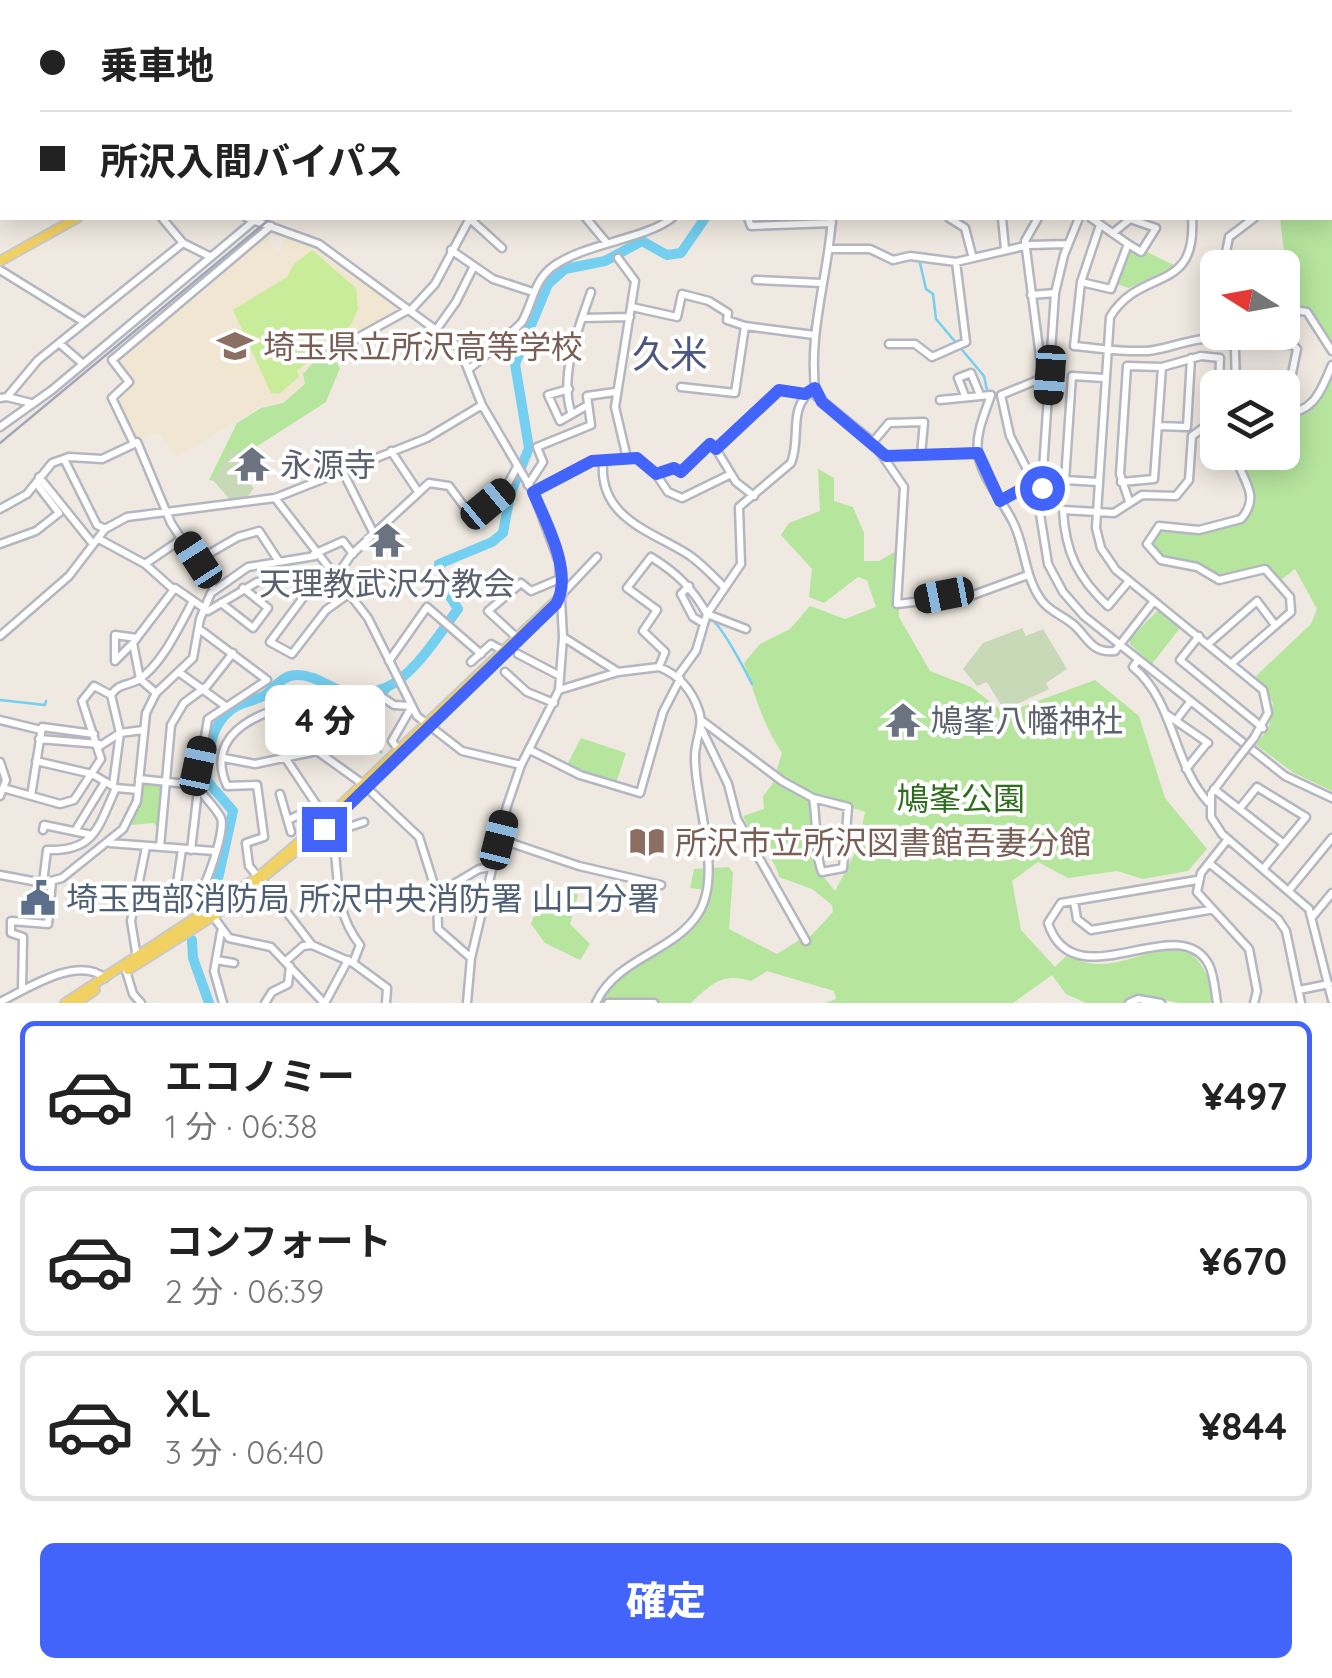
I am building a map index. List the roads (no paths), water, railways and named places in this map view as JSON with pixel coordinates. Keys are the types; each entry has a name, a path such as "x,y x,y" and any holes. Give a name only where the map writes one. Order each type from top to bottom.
{"main road":[{"path":"0,261 73,220"},
{"path":"76,1003 211,913 328,826 398,749 562,594"},
{"path":"365,786 562,594"},
{"path":"65,1003 211,913"}],"street":[{"path":"164,220 183,243 211,257"},
{"path":"0,427 83,364 251,220"},
{"path":"258,220 319,244 459,348 482,405 529,485 562,578 559,690 522,766 499,840 471,958 467,1003"},
{"path":"330,353 409,311 435,284 468,220"},
{"path":"471,220 502,248"},
{"path":"588,220 606,242"},
{"path":"470,368 520,325 533,292 553,267 606,242 650,231 669,220"},
{"path":"749,220 751,226 830,221 831,248 814,336 815,388 822,402 886,456 904,487 898,604 944,595 972,595 1028,574"},
{"path":"951,220 965,228 972,255"},
{"path":"1002,220 1005,249"},
{"path":"1037,220 1025,246 1041,364 1050,375"},
{"path":"1078,220 1067,244 1055,293 1038,480 1040,526 1055,580 1072,604 1190,702 1285,776 1332,798"},
{"path":"1093,220 1142,252 1156,228 1133,220"},
{"path":"1112,233 1129,220"},
{"path":"1192,220 1189,258 1175,274 1124,298 1110,317 1096,512 1102,548 1129,581 1232,663 1266,697 1268,713 1262,728 1214,788 1209,802"},
{"path":"1227,250 1229,237 1251,220"},
{"path":"1100,224 1081,282 1074,346 1167,349 1200,341"},
{"path":"214,590 166,512 112,398 129,382 112,360 271,226"},
{"path":"32,403 3,398 22,375 59,343 183,243"},
{"path":"831,248 870,249 893,260 910,256 956,262 1005,249 1067,244"},
{"path":"1081,282 1112,289 1128,244"},
{"path":"451,250 493,279 533,292"},
{"path":"618,258 634,278 616,392 616,412 627,458"},
{"path":"889,344 915,344 934,357 966,342 956,262"},
{"path":"436,330 474,266"},
{"path":"0,270 84,322"},
{"path":"756,280 822,282"},
{"path":"571,412 572,347 591,292"},
{"path":"1031,295 1055,293"},
{"path":"632,307 677,317 682,294 709,301 728,313 728,320 746,326 814,336"},
{"path":"1300,311 1307,312 1332,351"},
{"path":"582,318 630,317"},
{"path":"680,387 735,393 746,326"},
{"path":"59,343 83,364"},
{"path":"1167,349 1173,364"},
{"path":"1158,426 1186,427 1191,358"},
{"path":"1129,501 1121,482 1127,366 1162,368 1191,358 1220,358 1220,370"},
{"path":"1300,413 1316,403 1332,365"},
{"path":"1121,482 1154,479 1162,368"},
{"path":"965,396 958,378 971,373 980,395"},
{"path":"1038,480 1010,436 1000,395 1050,375"},
{"path":"1098,482 1065,480 1072,376 1104,378"},
{"path":"530,750 580,775 640,793 678,678 696,651 707,614 740,564 737,512 794,458 795,418 805,394 815,388"},
{"path":"569,389 548,395 560,421 588,405"},
{"path":"716,449 779,390 805,394"},
{"path":"529,485 543,462 536,448 591,425 587,396 616,392"},
{"path":"940,400 990,394 978,434 978,453 1021,541 1028,574 1050,610 1076,626 1095,649 1115,650 1154,601"},
{"path":"0,636 69,576 105,529 136,514 275,498 456,424 482,405"},
{"path":"872,442 889,423 924,422 921,455"},
{"path":"1129,581 1108,606 1077,572 1068,553 1063,510 1114,513 1142,495 1176,496 1184,490 1192,436 1200,430"},
{"path":"0,508 20,499 47,466 64,459 102,459 146,437"},
{"path":"656,474 674,468 681,472 710,444 731,474 754,496"},
{"path":"391,451 417,490"},
{"path":"886,456 978,453"},
{"path":"529,485 592,461 627,458 640,459 668,492 682,498 731,474"},
{"path":"64,459 97,525 105,529"},
{"path":"603,462 614,505 626,519 691,556 724,587"},
{"path":"336,582 353,554 417,490 430,482 446,484 472,517 504,490 518,467"},
{"path":"342,468 374,534"},
{"path":"1232,663 1291,612 1292,604 1271,572 1258,569 1232,580 1219,580 1197,566 1161,560 1146,544 1149,534 1159,526 1199,530 1241,519 1247,513 1250,483 1241,470"},
{"path":"37,480 96,541 146,564 174,590 203,608"},
{"path":"0,544 36,531 58,512 37,480"},
{"path":"1000,501 1038,480"},
{"path":"275,498 315,555 368,618 411,707 427,725 462,751 522,766"},
{"path":"198,560 238,536 259,531 279,561"},
{"path":"146,564 183,538"},
{"path":"0,875 48,882 81,864 131,818 138,790 143,730 156,694 195,653 203,608 214,590 236,572 315,555 344,541 353,554"},
{"path":"562,594 598,557"},
{"path":"660,667 665,652 643,631 658,610 627,588 651,557 689,586 707,614 746,629"},
{"path":"515,636 488,611 520,583 531,592 562,578"},
{"path":"203,608 221,603 243,588 273,580 336,582"},
{"path":"314,583 270,642 286,653 292,654 326,610 346,595"},
{"path":"689,586 680,594 693,617 703,623"},
{"path":"221,603 254,628 268,608 243,588"},
{"path":"156,694 140,679 135,640 174,590"},
{"path":"22,990 23,937 11,934 11,921 48,924 47,850 70,851 93,835 112,785 120,733 111,695 117,686 140,679 174,634 192,600"},
{"path":"1208,644 1257,601 1276,626"},
{"path":"390,661 426,607 481,654"},
{"path":"175,897 208,719 267,680 199,629"},
{"path":"1199,636 1180,660 1262,728"},
{"path":"563,637 618,672"},
{"path":"471,662 492,643 500,649"},
{"path":"160,847 171,725 184,703 203,690 232,653"},
{"path":"518,654 560,676"},
{"path":"1138,660 1133,667 1163,701 1164,714 1186,769 1209,802 1213,824 1290,889 1313,916 1332,1000"},
{"path":"559,690 618,672 660,667 678,678 728,784 737,819 806,941"},
{"path":"180,672 224,706"},
{"path":"506,672 528,692 554,704"},
{"path":"0,762 6,774 2,792 68,804 99,766 100,745 82,701 92,686 111,695"},
{"path":"340,697 379,695 394,705 411,707"},
{"path":"386,1003 386,988 350,962 312,945 249,866 246,843 264,838 256,784 227,786 224,758 234,731 270,707 309,702 318,751 365,786 420,837 437,894 438,928 471,958"},
{"path":"1177,718 1190,702"},
{"path":"398,749 392,741 411,707"},
{"path":"1164,714 1177,718 1208,743 1186,769"},
{"path":"0,720 41,730 94,734"},
{"path":"701,723 782,781 813,798 848,807 843,868 822,872 820,830 813,798"},
{"path":"596,1003 623,970 678,937 701,910 707,894 706,818 695,754 701,723"},
{"path":"31,796 41,730"},
{"path":"39,739 100,745 120,733 143,730"},
{"path":"224,758 255,764 318,751"},
{"path":"211,913 229,938 268,944 325,1003 360,944 347,931 340,911 328,826 286,759"},
{"path":"36,762 92,774 112,785 138,790"},
{"path":"138,892 195,900 205,892 222,820 198,787 139,780"},
{"path":"75,831 112,785"},
{"path":"1240,808 1257,787 1306,817 1264,868"},
{"path":"1214,788 1284,844"},
{"path":"280,794 291,832"},
{"path":"288,820 318,806"},
{"path":"328,826 364,822"},
{"path":"43,830 44,826 93,835"},
{"path":"1290,889 1332,838"},
{"path":"1228,839 1197,880 1199,898 1234,928 1248,949 1257,991 1254,1003"},
{"path":"499,840 579,866 661,885"},
{"path":"108,842 214,852"},
{"path":"137,958 131,920 146,846"},
{"path":"70,851 81,864"},
{"path":"1209,863 1278,919 1286,931 1301,1003"},
{"path":"437,894 479,869 492,867"},
{"path":"1197,880 1061,903 1048,923 1069,954 1096,964 1157,947 1194,952 1210,966 1217,1003"},
{"path":"1313,916 1332,893"},
{"path":"1074,900 1077,920 1091,930 1210,909"},
{"path":"222,931 214,971 223,1003"},
{"path":"265,1003 272,992 288,984 288,964 303,946 312,945"},
{"path":"216,960 234,963"},
{"path":"0,1002 65,973 94,971 106,978"},
{"path":"126,971 133,994 141,1003"},
{"path":"1299,990 1329,984"},
{"path":"1129,1003 1138,999 1160,1003"},
{"path":"608,1003 654,1003"}],"waterway":[{"path":"214,897 233,811 207,781 210,748 221,720 237,706 265,695 292,676 308,676 345,692 369,693 396,682 416,664 458,609 445,588 439,564 492,542 503,533 510,495 529,448 515,364 548,284 565,269 605,261 642,241 667,255 681,253 704,220"},
{"path":"827,237 828,220"},
{"path":"834,252 869,252 879,257"},
{"path":"811,331 824,260"},
{"path":"920,263 926,289 933,294 936,319 984,376 988,395"},
{"path":"984,480 1013,530 1024,573"},
{"path":"711,619 752,684"},
{"path":"386,695 390,686"},
{"path":"0,700 45,705 46,701"},
{"path":"362,736 351,720 365,717 383,702"},
{"path":"367,740 381,752"},
{"path":"192,940 193,958 209,1003"}],"railway":[{"path":"0,443 269,220"}],"place":[{"name":"埼玉県立所沢高等学校","path":"235,346"},
{"name":"永源寺","path":"252,464"},
{"name":"天理教武沢分教会","path":"387,540"},
{"name":"鳩峯八幡神社","path":"903,720"},
{"name":"所沢市立所沢図書館吾妻分館","path":"647,842"},
{"name":"埼玉西部消防局 所沢中央消防署 山口分署","path":"38,898"}],"district":[{"name":"久米","path":"670,354"}],"park label":[{"name":"鳩峯公園","path":"961,798"}]}
